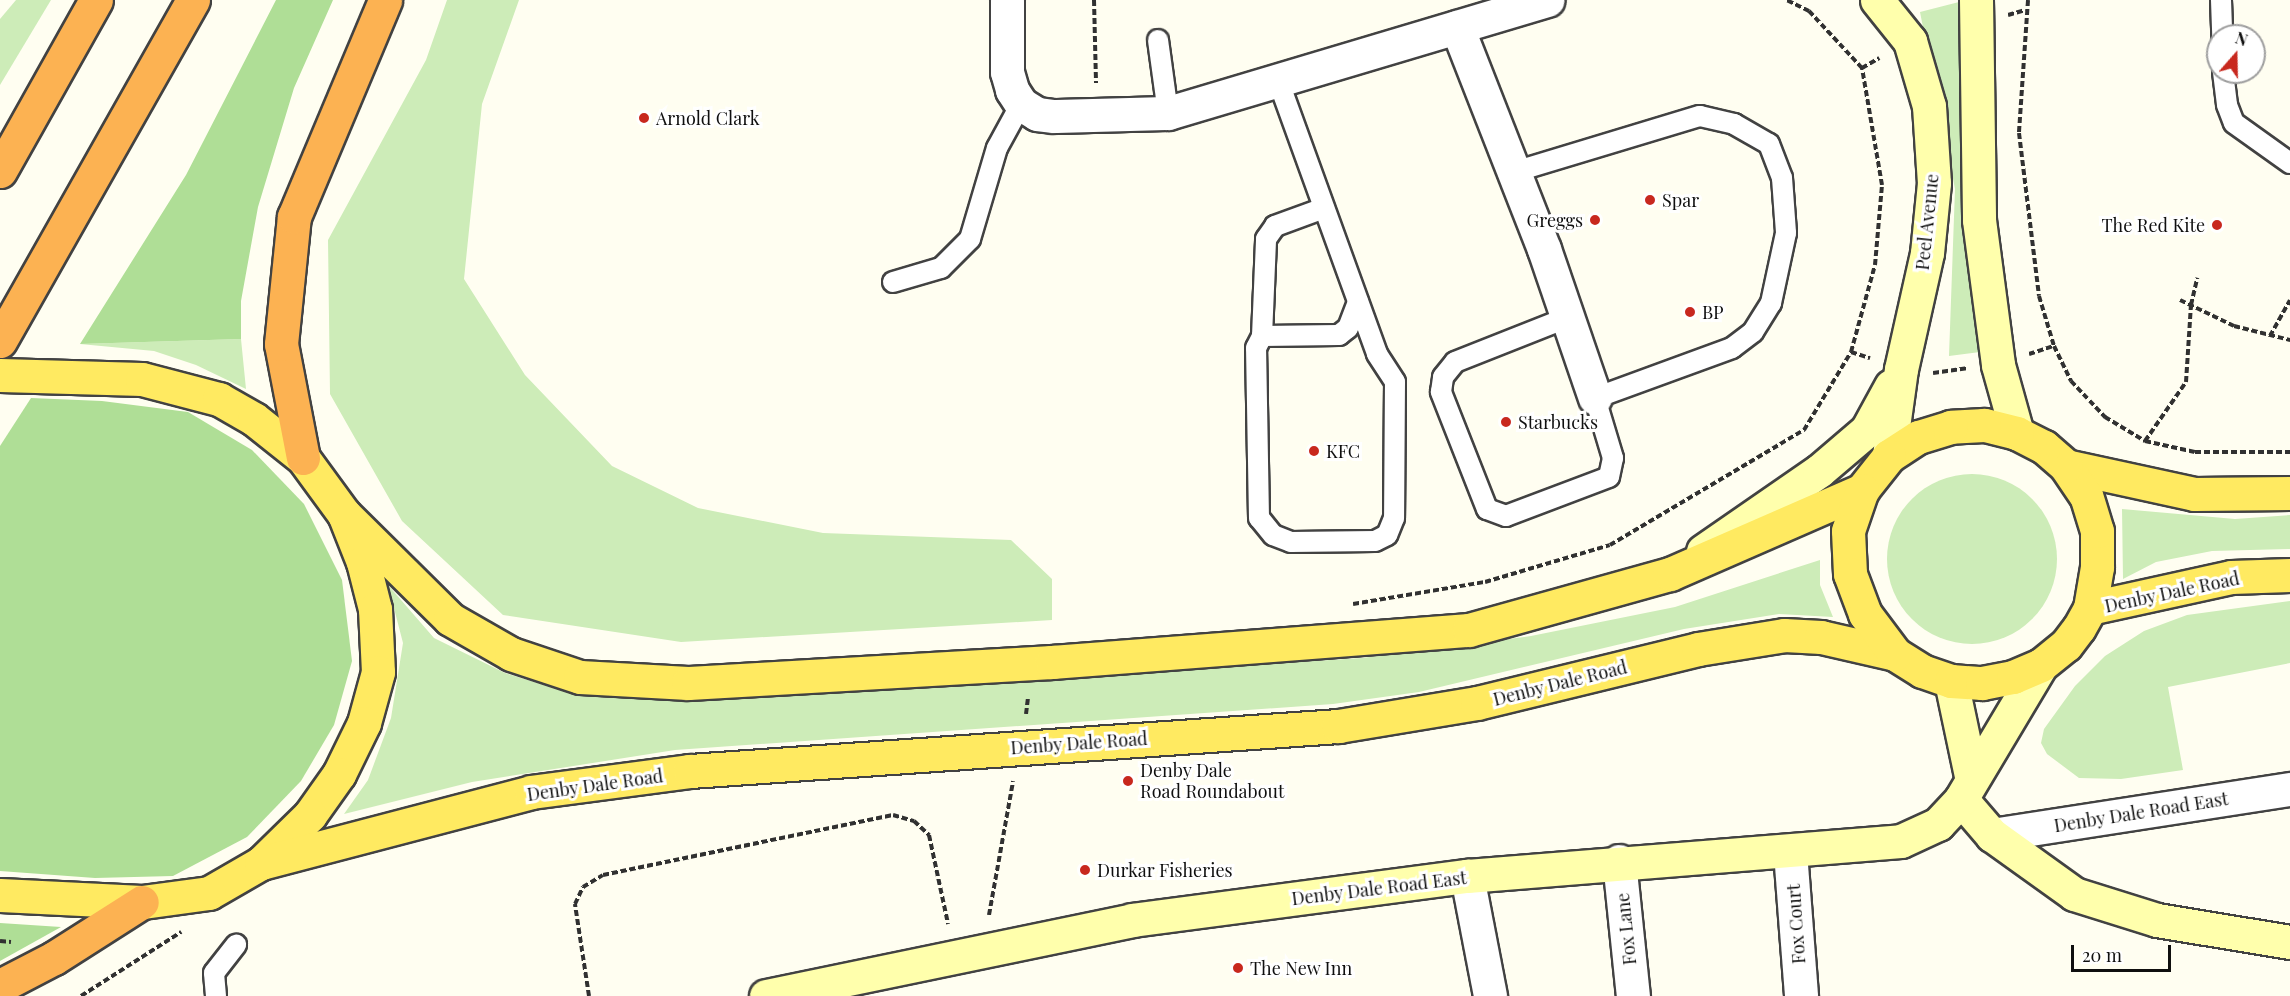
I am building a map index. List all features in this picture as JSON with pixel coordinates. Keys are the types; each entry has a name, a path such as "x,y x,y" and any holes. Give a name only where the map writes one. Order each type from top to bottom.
{"highway":[{"path":"0,171 96,0"},
{"path":"0,341 193,0"},
{"path":"303,458 281,344 294,217 385,0"},
{"path":"0,986 54,958 142,902"}],"main road":[{"path":"0,375 142,379 186,387 219,399 254,419 303,458 344,514 363,561 375,609 378,672 364,723 339,774 310,814 261,863 209,893 142,902 0,895"},
{"name":"Denby Dale Road","path":"261,863 531,792 690,771 1338,726 1477,704 1698,649 1784,635 1821,637 1895,654 1922,671 1952,681 1982,683 2013,677 2041,665 2066,645 2090,608 2097,567 2097,531 2086,496 2066,466 2044,447 2017,433 1984,425 1951,427 1918,437 1889,456 1862,490 1848,531 1850,574 1865,614 1895,654"},
{"name":"Denby Dale Road","path":"2066,466 2194,494 2290,493"},
{"name":"Denby Dale Road","path":"344,514 450,619 511,654 580,677 688,682 1052,662 1469,630 1670,574 1862,490"},
{"name":"Denby Dale Road","path":"2090,608 2231,577 2290,575"}],"street":[{"path":"1007,0 1007,72 1021,104 1037,114 1096,115 1168,112 1548,0"},
{"name":"Peel Avenue","path":"1877,0 1910,41 1929,106 1934,183 1927,253 1901,369 1889,456"},
{"path":"1976,0 1979,220 1998,365 2017,433"},
{"path":"1457,27 1514,172 1594,398"},
{"path":"1670,574 1819,471 1867,430 1901,369"},
{"name":"Denby Dale Road East","path":"766,996 1131,921 1467,876 1619,861 1790,852 1901,841 1938,824 1966,788 2041,665"},
{"path":"1952,681 1966,788 1992,835 2074,894 2113,909 2290,942"},
{"name":"Denby Dale Road East","path":"1992,835 2290,789"},
{"name":"Fox Court","path":"1790,852 1801,996"},
{"name":"Fox Lane","path":"1619,861 1633,996"},
{"path":"1467,876 1490,996"}],"lane":[{"path":"2221,0 2222,24"},
{"path":"1158,40 1168,112"},
{"path":"1278,80 1377,354 1395,382 1394,519 1387,535 1375,542 1291,542 1273,535 1259,518 1256,348 1262,336 1266,239 1275,226 1324,208"},
{"path":"2224,84 2226,105 2234,123 2290,163"},
{"path":"893,282 941,268 970,239 997,148 1021,104"},
{"path":"1514,172 1700,116 1734,124 1769,144 1782,178 1786,232 1771,303 1753,332 1732,348 1594,398 1613,458 1608,477 1506,516 1487,509 1441,392 1443,377 1455,362 1566,318"},
{"path":"1262,336 1339,335 1348,328 1358,302"},
{"path":"216,996 214,973 222,959 236,945"}],"path":[{"path":"1094,0 1096,115"},
{"path":"1325,641 1355,602 1485,582 1610,545 1804,430 1851,352 1875,265 1882,185 1862,68 1809,11 1786,0"},
{"path":"2028,0 2019,133 2038,296 2054,346 2071,381 2105,417 2145,441 2195,452 2290,452"},
{"path":"2145,441 2186,382 2191,305 2197,278"},
{"path":"2181,300 2234,326 2290,340"},
{"path":"2270,336 2290,300"},
{"path":"1851,352 1901,369 1940,374 1998,365 2054,346"},
{"path":"969,954 1014,770"},
{"path":"588,996 575,904 583,887 603,875 893,815 914,820 929,835 969,954"},
{"path":"81,996 205,916 209,893"}],"green space":[{"path":"16,0 51,0 0,85 0,19"},
{"path":"276,0 333,0 294,88 258,207 241,301 241,339 80,344 186,175"},
{"path":"447,0 519,0 482,104 464,279 525,375 612,466 698,508 823,533 1011,540 1052,579 1052,620 681,642 503,615 402,521 330,394 328,240 426,60"},
{"path":"1959,2 1964,204 1980,352 1949,356 1955,189 1920,12"},
{"path":"241,339 246,389 196,365 154,351 80,344"},
{"path":"31,398 102,401 188,412 252,450 304,504 342,580 352,661 334,725 301,781 247,837 173,876 95,878 0,871 0,446"},
{"path":"1972,474 1989,475 2005,480 2032,499 2051,526 2056,542 2056,576 2051,592 2032,619 2005,638 1989,643 1972,644 1955,643 1939,638 1912,619 1893,592 1888,576 1887,559 1888,542 1893,526 1912,499 1939,480 1955,475"},
{"path":"2122,509 2235,519 2290,515 2290,549 2212,551 2156,562 2123,579"},
{"path":"1820,560 1820,585 1833,617 1779,614 1684,629 1419,692 1333,704 675,750 472,782 344,814 368,780 391,718 403,643 388,585 434,638 505,673 580,696 687,701 1362,658 1531,636 1675,607"},
{"path":"2290,601 2290,663 2168,687 2183,770 2121,779 2079,778 2047,754 2041,743 2044,729 2075,686 2105,656 2144,631 2187,615"},
{"path":"0,923 61,927 0,961"}],"place":[{"name":"Arnold Clark","path":"644,118"},
{"name":"Spar","path":"1650,200"},
{"name":"Greggs","path":"1595,220"},
{"name":"The Red Kite","path":"2217,225"},
{"name":"BP","path":"1690,312"},
{"name":"Starbucks","path":"1506,422"},
{"name":"KFC","path":"1314,451"},
{"name":"Denby Dale Road Roundabout","path":"1128,781"},
{"name":"Durkar Fisheries","path":"1085,870"},
{"name":"The New Inn","path":"1238,968"}]}
